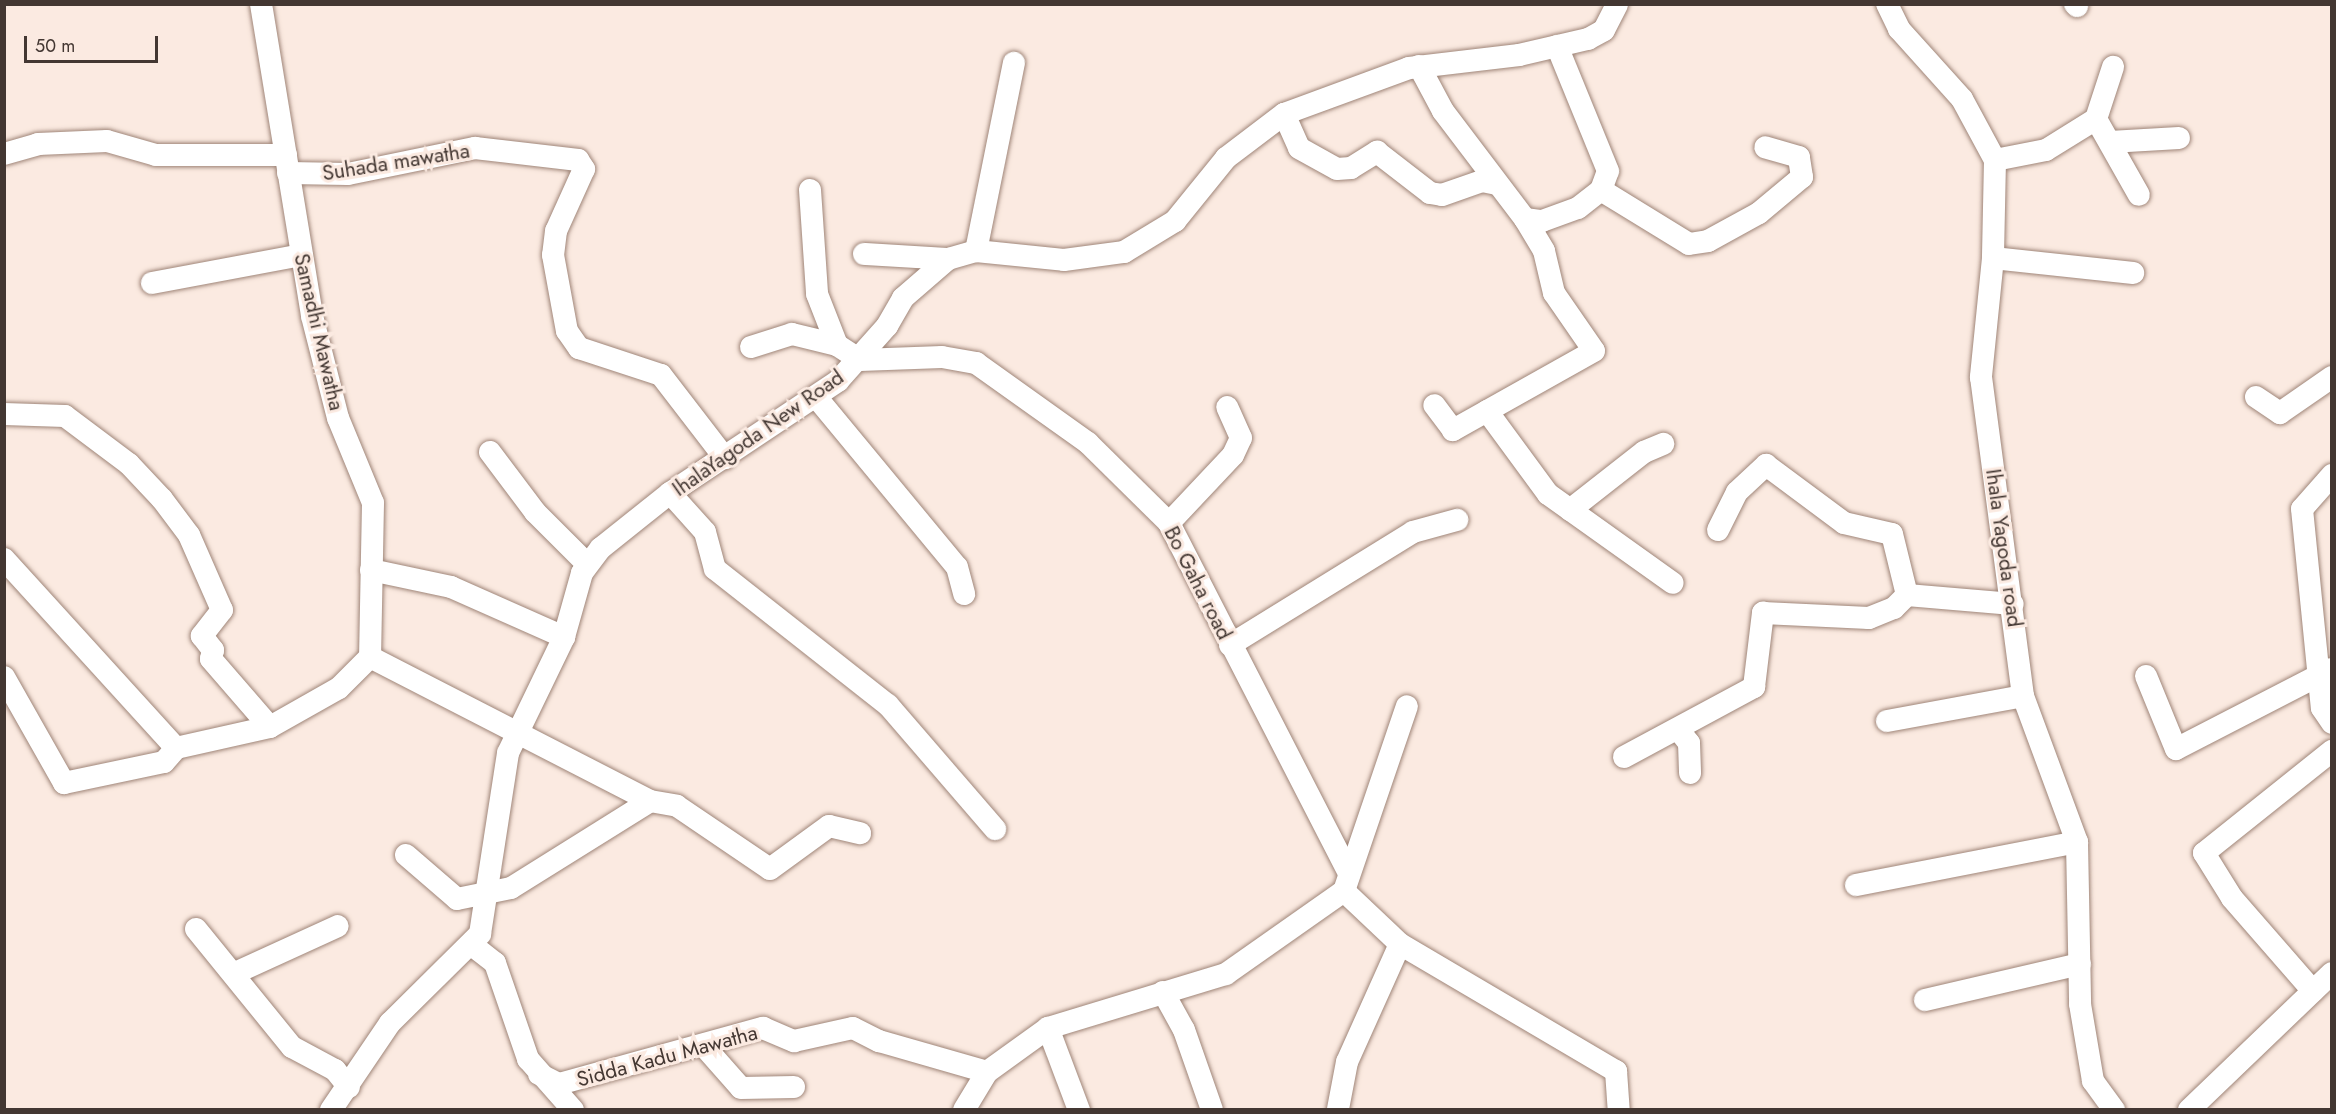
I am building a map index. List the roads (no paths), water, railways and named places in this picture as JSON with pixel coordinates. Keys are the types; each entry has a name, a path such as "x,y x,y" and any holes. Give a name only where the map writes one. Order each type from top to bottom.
{"street":[{"name":"Samadhi Mawatha","path":"261,4 301,255 338,418 373,503 370,657"},
{"name":"IhalaYagoda New Road","path":"587,564 670,493 817,398 860,360 903,298 948,259 976,251 1073,260 1124,252 1175,221 1226,158 1284,114 1419,66 1557,45 1597,36 1611,22 1617,4"},
{"name":"Ihala Yagoda road","path":"1887,4 1899,29 1962,99 1995,160 1993,258 1981,377 2013,604 2023,696 2077,842 2080,1004 2093,1081 2114,1110"},
{"path":"1525,219 1542,221 1578,208 1601,190 1608,171 1557,45"},
{"path":"976,251 1014,63"},
{"path":"1419,66 1443,111 1525,219 1544,251 1554,293 1594,351 1453,430 1434,405"},
{"path":"1995,160 2046,150 2096,119 2113,67"},
{"path":"1284,114 1299,148 1330,167 1351,168 1377,152 1430,193 1442,195 1482,181 1497,184"},
{"path":"2096,119 2139,195"},
{"path":"2110,142 2179,138"},
{"path":"4,154 38,144 107,141 156,155 287,164"},
{"path":"1601,190 1689,244 1708,241 1759,213 1802,177 1799,157 1765,147"},
{"name":"Suhada mawatha","path":"287,164 348,174 475,148 578,160 584,169 554,248 567,331 579,348 661,375 725,458"},
{"path":"810,190 817,294 837,345"},
{"path":"864,254 948,259"},
{"path":"152,283 301,255"},
{"path":"1993,258 2133,273"},
{"path":"751,347 792,334 837,345 860,360"},
{"name":"Bo Gaha road","path":"860,360 942,357 976,363 1088,443 1169,523 1230,645 1292,753 1347,882"},
{"path":"2256,398 2280,413 2331,376"},
{"path":"817,398 957,567 964,594"},
{"path":"1169,523 1233,455 1241,438 1227,407"},
{"path":"1487,411 1548,494 1673,583"},
{"path":"4,414 65,416 129,464 162,499 189,535 222,610 202,636 213,650 211,659 270,727"},
{"path":"1570,510 1644,452 1663,444"},
{"path":"331,1110 349,1087 390,1023 472,945 490,896 497,808 518,730 564,637 587,564 535,512 490,452"},
{"path":"1718,530 1737,492 1766,465 1844,523 1892,534 1907,595"},
{"path":"2331,474 2302,509 2325,671 2322,708 2331,723"},
{"path":"670,493 705,531 715,569 888,705 995,829"},
{"path":"1230,645 1413,532 1457,520"},
{"path":"4,559 176,748"},
{"path":"372,570 451,587 564,637"},
{"path":"1624,757 1754,687 1763,613 1869,618 1894,608 1907,595 2013,604"},
{"path":"4,677 64,783 164,762 176,748 270,727 339,688 370,657 518,730 651,801 677,806 770,869 829,826 860,833"},
{"path":"2146,676 2176,749 2325,671"},
{"path":"1887,721 2023,696"},
{"path":"964,1110 987,1072 1048,1028 1226,974 1347,882 1407,706"},
{"path":"1678,729 1689,743 1690,773"},
{"path":"2313,991 2232,898 2204,853 2331,751"},
{"path":"406,855 447,896 490,896 651,801"},
{"path":"1856,885 2077,842"},
{"path":"1347,882 1400,944 1616,1071 1619,1110"},
{"path":"233,974 338,926"},
{"path":"196,929 292,1047 335,1070 349,1087"},
{"path":"1338,1109 1347,1062 1400,944"},
{"path":"472,945 495,963 528,1059 573,1110"},
{"path":"1925,1000 2080,964"},
{"path":"2189,1110 2331,973"},
{"path":"1163,992 1184,1030 1212,1110"},
{"name":"Sidda Kadu Mawatha","path":"539,1074 559,1084 763,1028 794,1041 853,1028 879,1041 987,1072"},
{"path":"1048,1028 1078,1110"},
{"path":"703,1045 741,1088 795,1087"}]}
